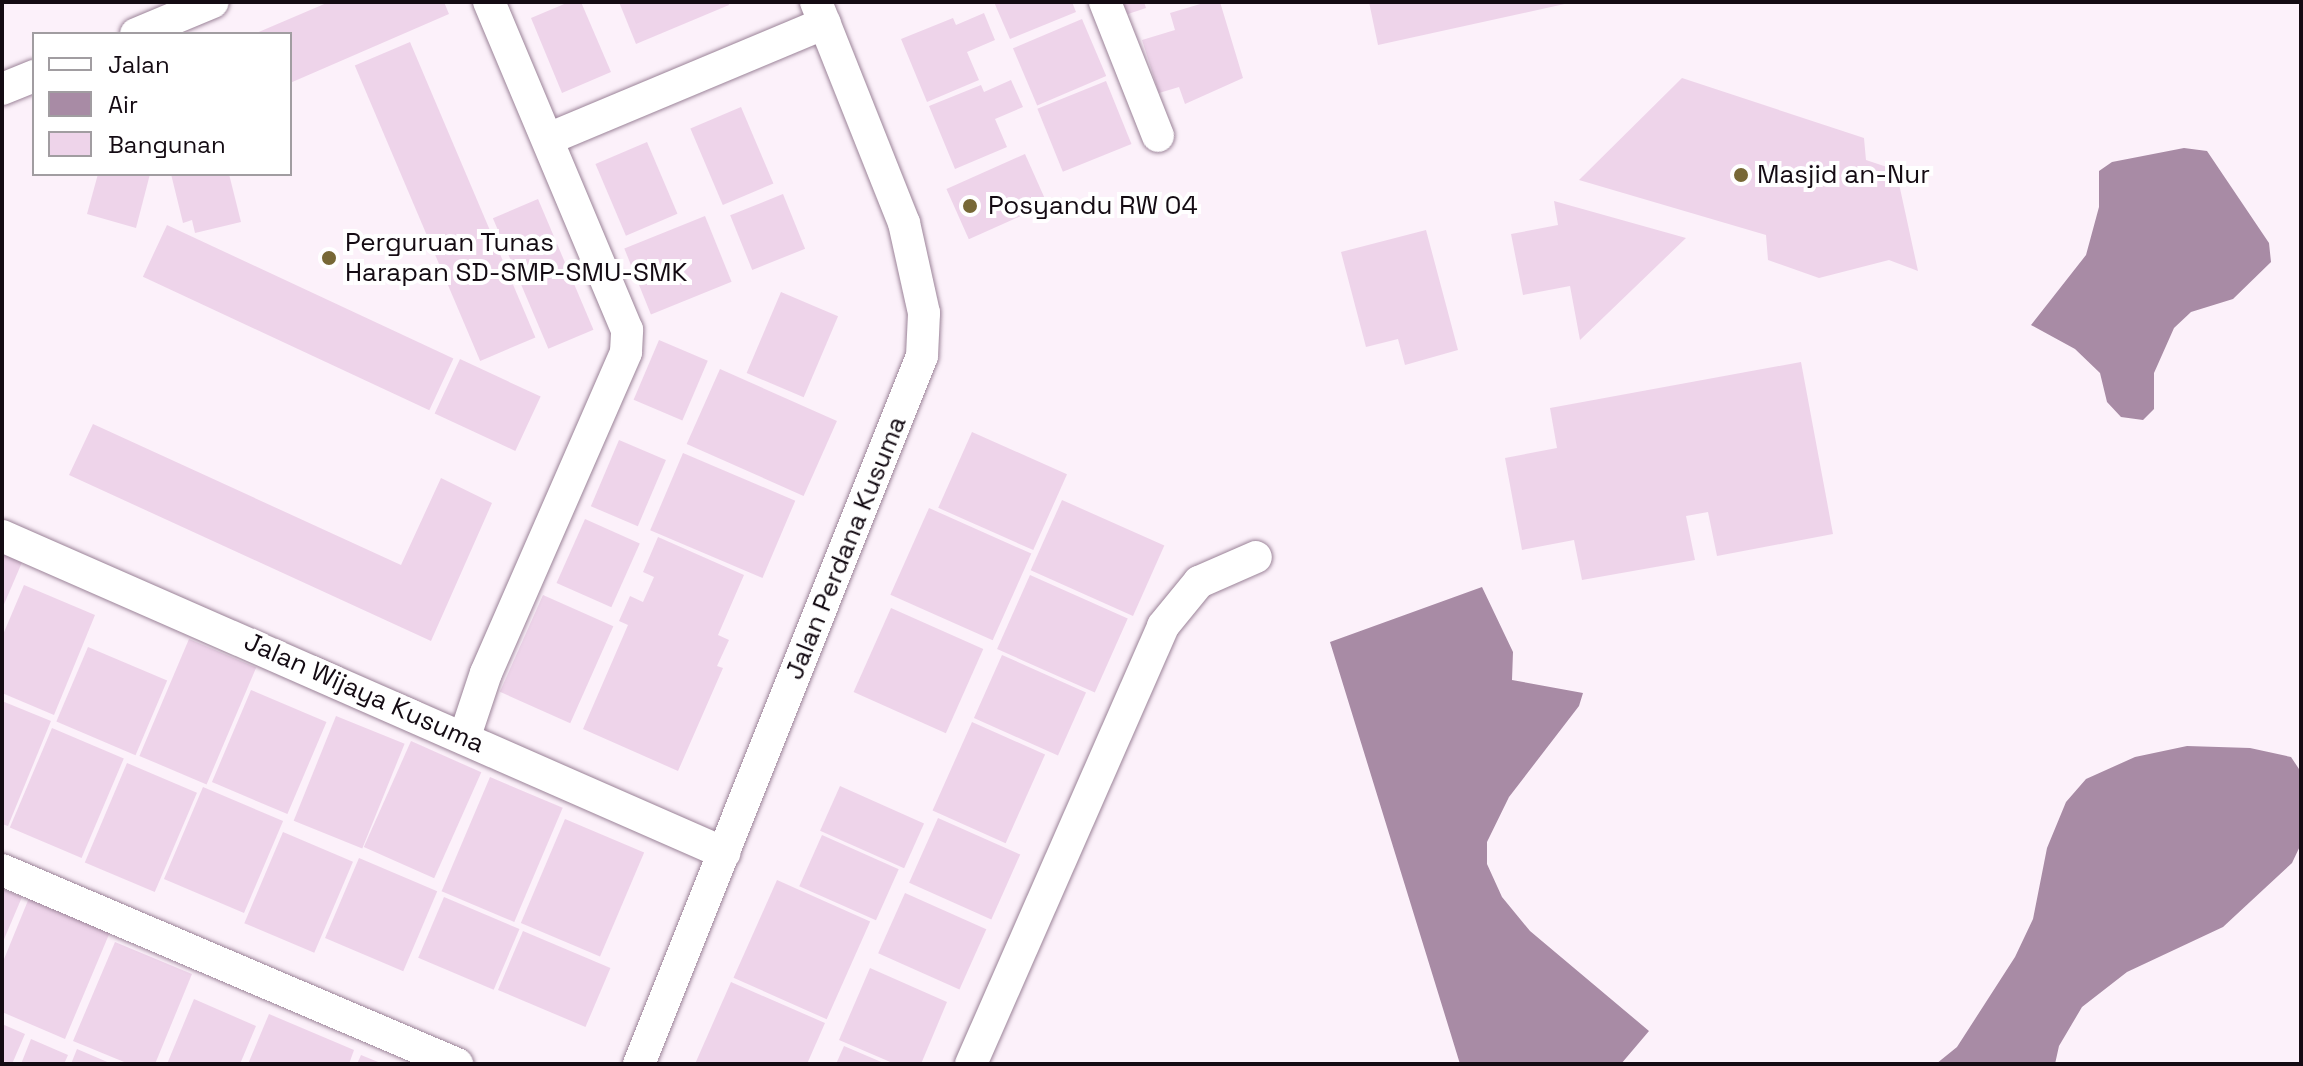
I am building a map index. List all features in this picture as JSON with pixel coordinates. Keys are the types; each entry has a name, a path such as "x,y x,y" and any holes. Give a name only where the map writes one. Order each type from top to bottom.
{"street":[{"path":"141,32 213,2"},
{"path":"465,736 486,673 626,352 627,330 619,302 489,2"},
{"path":"1105,2 1158,136"},
{"name":"Jalan Perdana Kusuma","path":"548,139 820,13 915,262 924,313 922,356 639,1064"},
{"path":"2,89 32,77"},
{"name":"Jalan Wijaya Kusuma","path":"2,536 465,736 724,853"},
{"path":"971,1064 1163,626 1199,582 1256,557"},
{"path":"2,870 457,1064"}],"water":[{"path":"2184,148 2207,151 2269,243 2271,262 2233,299 2191,312 2174,328 2154,373 2154,409 2143,420 2121,417 2107,402 2100,373 2075,349 2031,325 2086,255 2099,207 2099,171 2112,162"},
{"path":"1482,587 1513,652 1512,680 1583,693 1579,706 1509,797 1487,842 1487,864 1502,897 1530,931 1649,1031 1621,1064 1460,1064 1330,642"},
{"path":"2187,746 2250,748 2291,757 2301,772 2301,844 2292,863 2223,927 2127,972 2082,1007 2059,1046 2055,1064 1936,1064 1957,1047 2015,957 2033,919 2047,848 2066,802 2086,779 2135,757"}],"building":[{"path":"329,2 444,2 449,14 292,82 292,32 259,32"},
{"path":"569,2 581,2 611,72 562,93 531,18"},
{"path":"619,2 728,2 729,5 636,44"},
{"path":"994,2 1072,2 1076,12 1010,39"},
{"path":"1117,2 1144,2 1146,8 1122,16"},
{"path":"1207,2 1220,2 1243,78 1185,104 1179,87 1159,93 1142,40 1175,30 1170,13"},
{"path":"1369,2 1568,2 1569,3 1378,45"},
{"path":"984,13 995,40 967,52 979,80 927,102 901,39 953,18 956,25"},
{"path":"1082,19 1106,76 1037,105 1013,48"},
{"path":"410,42 535,337 480,361 355,65"},
{"name":"Masjid an-Nur","path":"1682,78 1864,138 1866,160 1896,170 1918,271 1889,260 1819,278 1768,260 1766,235 1579,180"},
{"path":"1011,80 1023,107 995,119 1007,147 955,169 929,106 981,85 984,92"},
{"path":"1106,81 1131,144 1063,172 1037,109"},
{"path":"741,107 773,183 723,205 690,128"},
{"path":"647,142 677,214 626,236 595,164"},
{"path":"1025,154 1047,204 969,239 946,189"},
{"path":"97,176 149,176 136,228 87,214"},
{"path":"171,176 230,176 241,222 195,233 192,220 183,223"},
{"path":"783,194 805,249 752,270 730,215"},
{"path":"538,199 593,330 548,349 493,218"},
{"path":"1554,201 1686,238 1580,340 1570,286 1523,295 1511,234 1558,225"},
{"path":"705,216 732,282 651,314 624,249"},
{"path":"167,225 453,359 429,410 143,277"},
{"path":"1426,230 1458,350 1405,365 1398,339 1366,347 1341,252"},
{"path":"781,292 838,316 804,397 747,373"},
{"path":"659,340 708,361 682,421 634,400"},
{"path":"460,359 541,397 515,451 435,413"},
{"path":"1801,362 1833,534 1717,556 1708,512 1686,516 1695,560 1582,580 1574,540 1522,550 1505,458 1557,448 1550,408"},
{"path":"720,369 837,421 804,496 687,444"},
{"path":"93,424 401,565 441,478 492,503 431,641 69,475"},
{"path":"972,432 1067,474 1033,550 938,508"},
{"path":"619,440 666,460 638,526 591,506"},
{"path":"683,453 795,501 762,578 650,530"},
{"path":"1062,500 1164,546 1133,616 1031,570"},
{"path":"929,508 1031,554 993,640 890,595"},
{"path":"585,519 640,543 611,607 557,583"},
{"path":"658,537 744,575 718,635 729,640 717,666 723,668 678,771 583,729 628,625 619,621 630,596 643,602 654,577 643,572"},
{"path":"2,551 23,560 2,609"},
{"path":"1030,575 1128,619 1095,693 997,649"},
{"path":"24,585 95,615 54,715 2,693 2,637"},
{"path":"543,595 613,626 570,723 500,692"},
{"path":"891,608 983,649 946,733 854,692"},
{"path":"189,639 256,668 207,784 139,756"},
{"path":"88,647 167,681 136,755 56,722"},
{"path":"1002,655 1086,692 1058,755 974,718"},
{"path":"251,690 326,722 287,814 212,782"},
{"path":"2,701 51,721 8,826 2,824"},
{"path":"336,716 405,744 362,848 294,821"},
{"path":"972,722 1045,755 1006,843 933,811"},
{"path":"52,728 124,758 82,858 10,827"},
{"path":"411,741 481,772 434,878 364,847"},
{"path":"127,763 197,793 155,892 85,862"},
{"path":"490,777 563,808 514,922 442,891"},
{"path":"840,786 924,823 904,868 820,831"},
{"path":"203,787 283,821 244,913 164,879"},
{"path":"938,818 1020,855 991,919 909,883"},
{"path":"565,819 644,853 600,957 521,923"},
{"path":"283,832 353,862 314,953 244,923"},
{"path":"822,835 899,869 876,920 799,886"},
{"path":"359,858 437,891 403,971 325,938"},
{"path":"777,880 870,921 827,1019 733,978"},
{"path":"2,889 22,897 2,944"},
{"path":"905,893 986,929 959,989 878,953"},
{"path":"444,897 519,929 494,990 418,958"},
{"path":"29,898 110,932 65,1039 2,1012 2,964"},
{"path":"523,931 610,968 585,1027 498,990"},
{"path":"115,942 192,974 155,1064 129,1064 73,1041"},
{"path":"870,968 947,1002 921,1064 895,1064 839,1040"},
{"path":"731,982 825,1023 807,1064 695,1064"},
{"path":"194,999 256,1026 240,1064 167,1064"},
{"path":"269,1014 354,1050 349,1064 248,1064"},
{"path":"2,1024 25,1034 12,1064 2,1064"},
{"path":"31,1039 68,1055 64,1064 21,1064"},
{"path":"844,1046 886,1064 836,1064"},
{"path":"77,1049 112,1064 71,1064"},
{"path":"361,1055 383,1064 357,1064"}],"place":[{"name":"Masjid an-Nur","path":"1741,175"},
{"name":"Posyandu RW 04","path":"970,206"},
{"name":"Perguruan Tunas Harapan SD-SMP-SMU-SMK","path":"329,258"}]}
